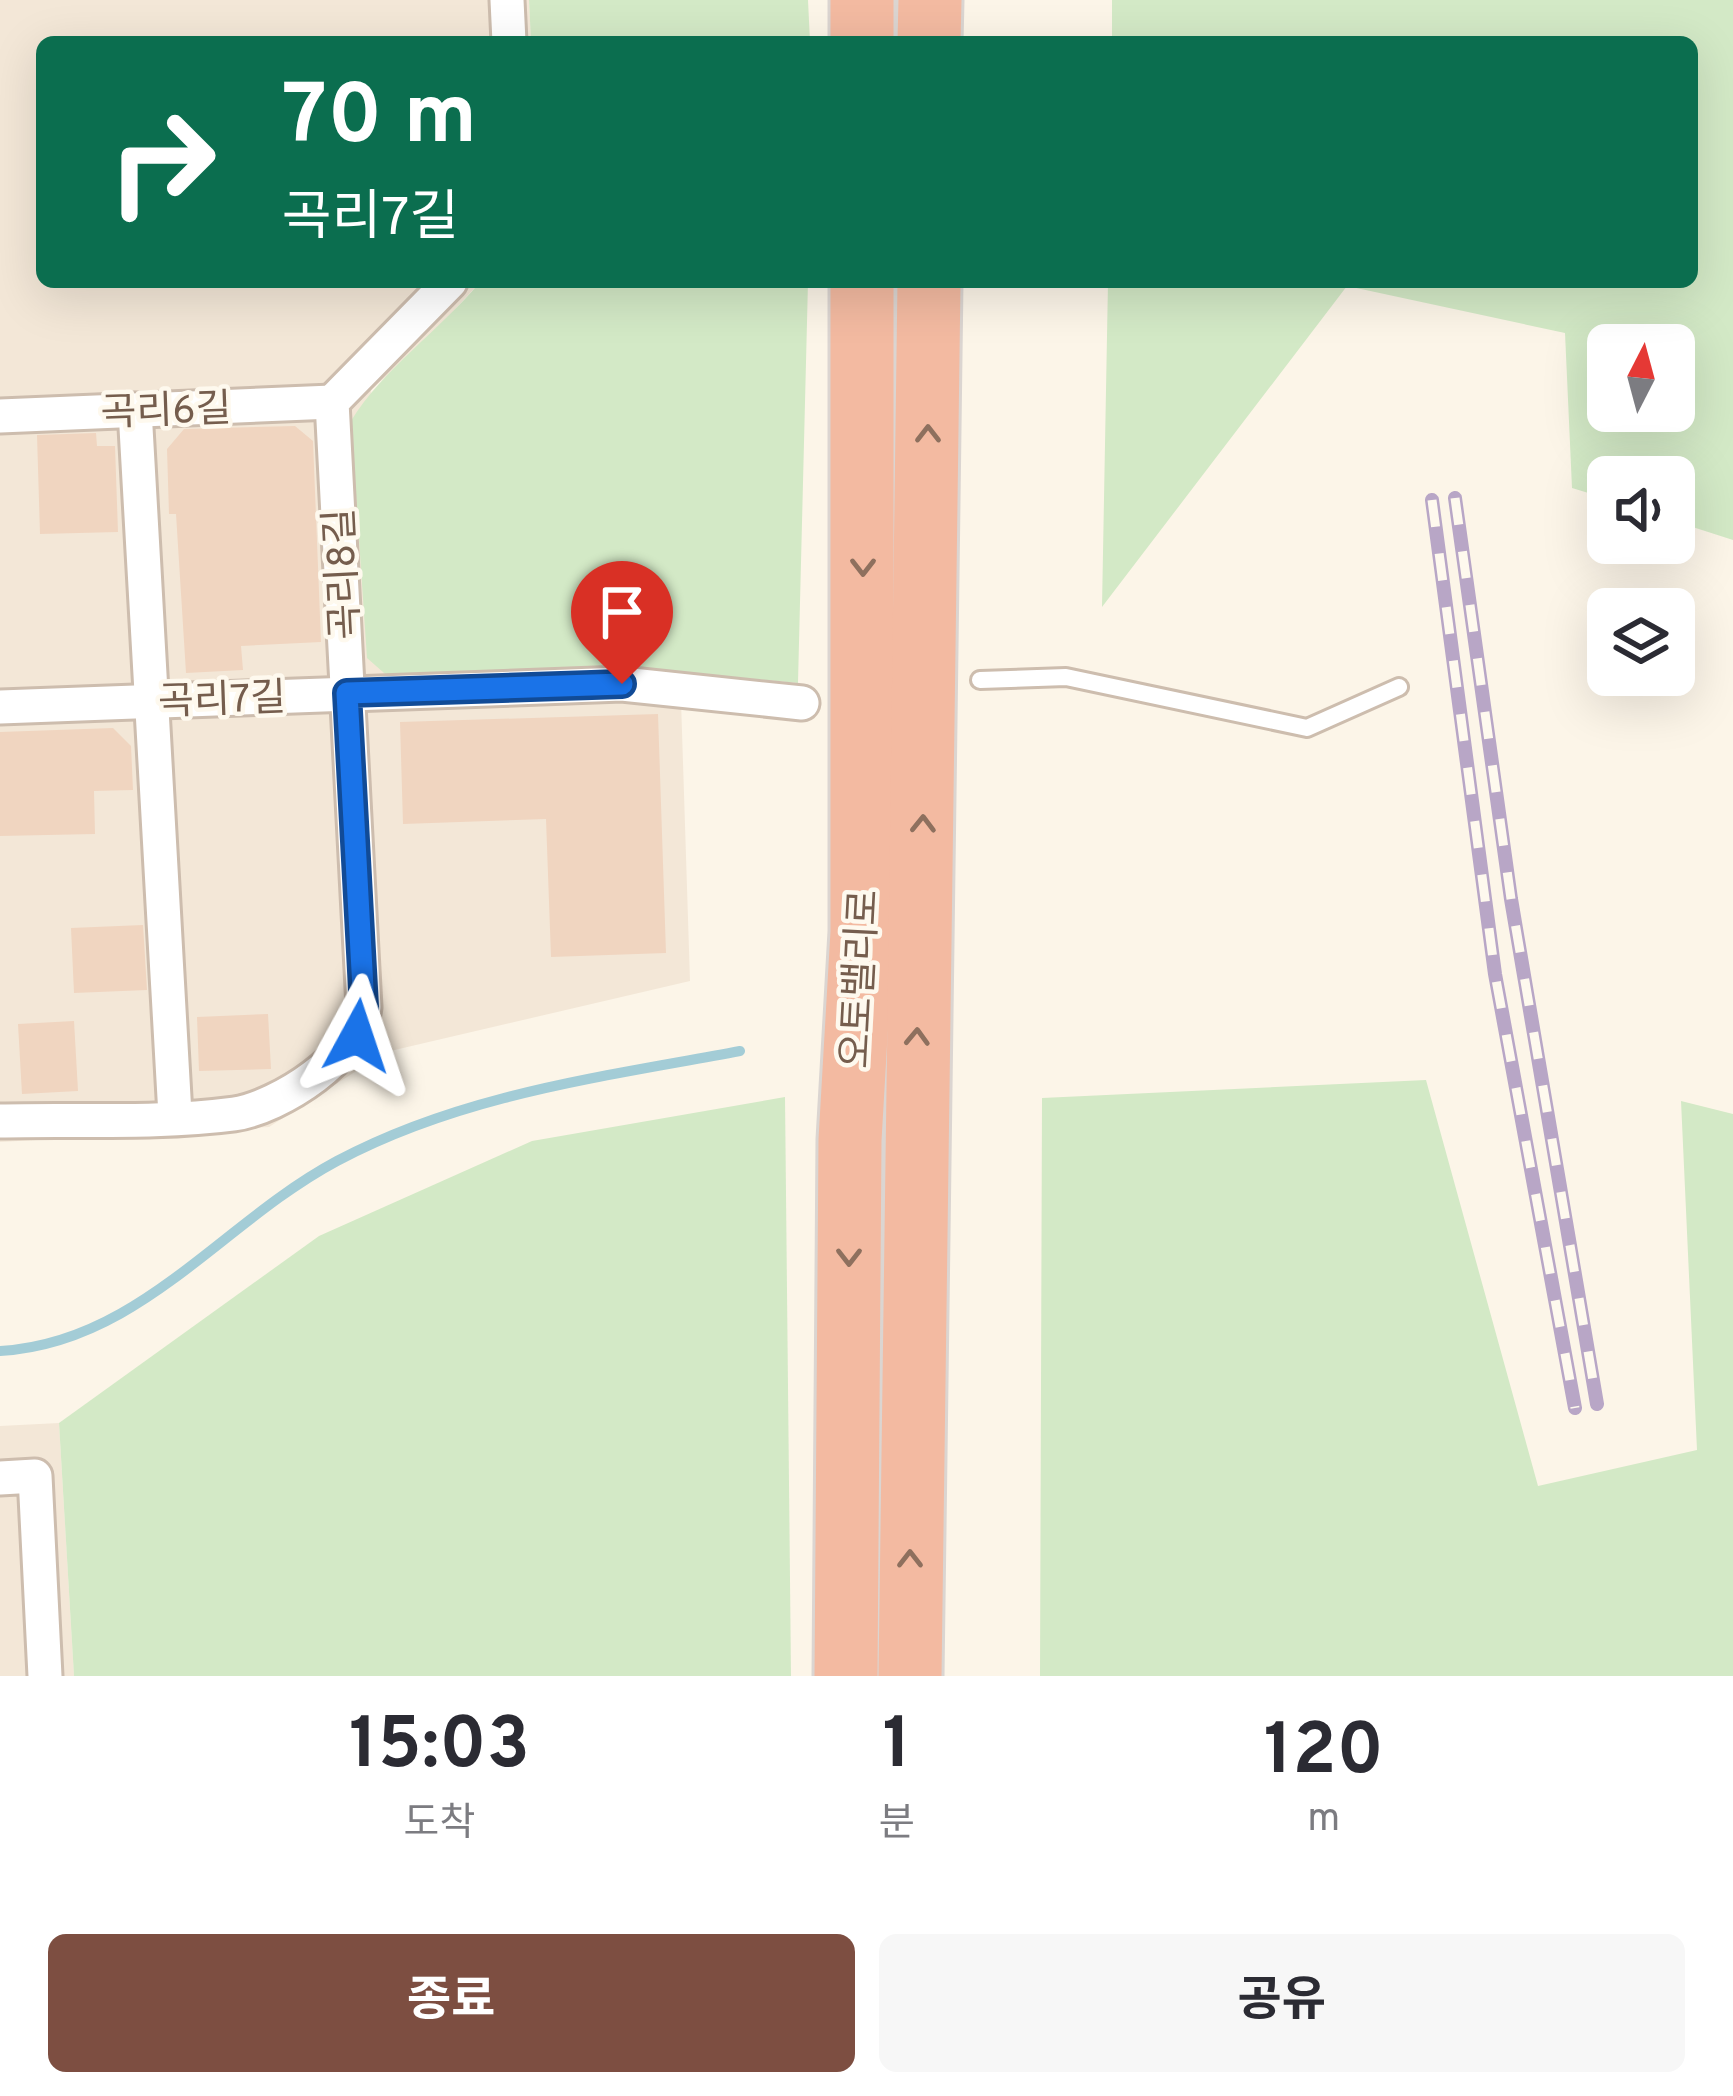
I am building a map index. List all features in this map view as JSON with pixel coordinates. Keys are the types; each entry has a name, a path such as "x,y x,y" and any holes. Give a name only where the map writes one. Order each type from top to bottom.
{"highway":[{"path":"862,0 862,36"},
{"path":"929,0 929,36"},
{"name":"오토밸리로","path":"862,288 891,936 913,1134 910,1676"},
{"name":"오토밸리로","path":"846,1676 850,1140 891,936 928,288"}],"street":[{"path":"507,0 509,36"},
{"path":"332,402 444,288"},
{"name":"곡리6길","path":"0,416 332,402"},
{"name":"곡리8길","path":"0,1121 253,1109 335,1061 357,1036 364,1007 332,402"},
{"path":"135,410 175,1115"},
{"name":"곡리7길","path":"0,707 622,684 802,703"},
{"path":"0,1478 35,1476 45,1676"}],"lane":[{"path":"980,680 1066,677 1307,728 1399,687"}],"shaded area":[{"path":"0,0 529,0 531,36 36,36 36,288 475,288 415,353 371,389 392,680 680,669 690,981 386,1052 269,1127 0,1142"},
{"path":"59,1423 74,1676 0,1676 0,1426"}],"green space":[{"path":"529,0 808,0 810,36 531,36"},
{"path":"1112,0 1733,0 1733,540 1695,528 1695,456 1587,456 1587,493 1572,488 1565,333 1356,288 1698,288 1698,36 1112,36"},
{"path":"474,288 808,288 798,683 622,667 392,680 367,658 351,421 379,385"},
{"path":"1108,288 1345,288 1102,607"},
{"path":"1426,1080 1538,1486 1697,1450 1681,1101 1733,1114 1733,1676 1040,1676 1042,1098"},
{"path":"785,1097 791,1676 74,1676 59,1423 319,1236 532,1141"}],"building":[{"path":"295,426 313,441 321,642 241,646 243,670 186,673 167,449 184,429"},
{"path":"96,433 97,446 115,446 118,532 40,534 37,435"},
{"path":"658,714 666,953 551,957 546,819 403,824 400,722"},
{"path":"113,728 131,746 133,790 94,791 95,834 0,836 0,732"},
{"path":"143,925 147,990 74,993 71,928"},
{"path":"268,1014 271,1069 199,1071 197,1017"},
{"path":"74,1021 78,1091 22,1094 18,1024"}],"waterway":[{"path":"0,1351 50,1343 95,1327 137,1304 295,1187 385,1138 534,1091 740,1051"}],"railway":[{"path":"1455,498 1511,899 1597,1404"},
{"path":"1432,500 1495,974 1575,1408"}],"route":[{"path":"357,1036 364,1007 347,693 622,684"}]}
